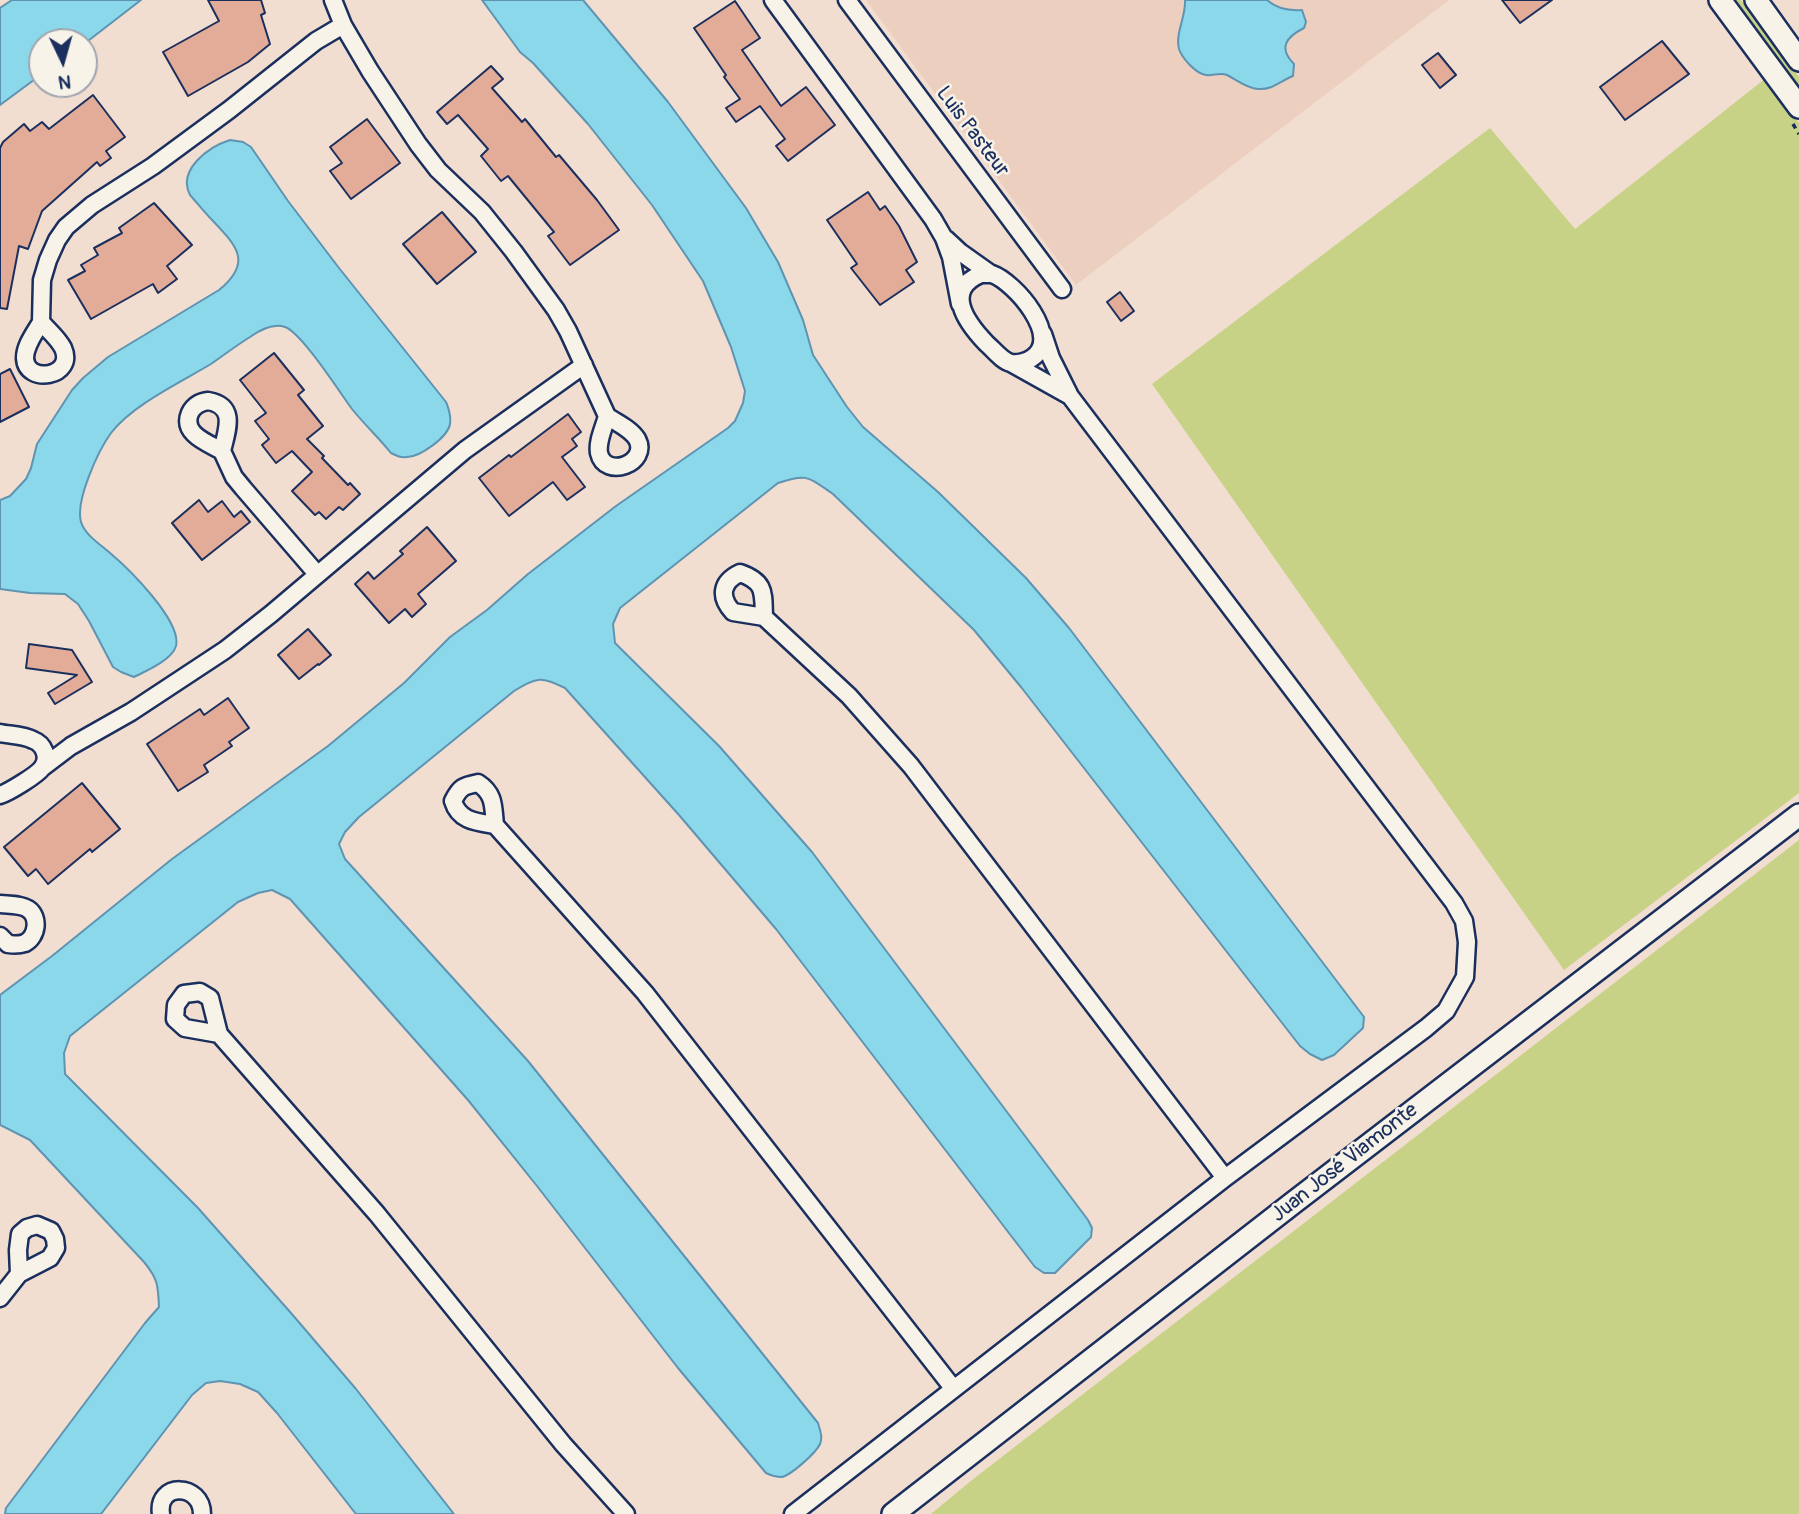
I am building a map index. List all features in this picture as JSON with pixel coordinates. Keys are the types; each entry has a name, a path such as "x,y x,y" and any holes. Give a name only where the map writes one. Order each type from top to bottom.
{"street":[{"path":"333,0 343,25 370,71 418,144 438,170 482,212 556,310 607,416"},
{"path":"773,0 933,219 951,257 960,304 977,333 998,355 1070,396"},
{"name":"Luis Pasteur","path":"848,0 1062,289"},
{"path":"1720,0 1799,107"},
{"path":"1756,0 1797,54"},
{"path":"41,322 42,280 57,240 66,227 79,215 153,166 229,110 316,41 343,25"},
{"path":"793,1514 1225,1178 1426,1028 1446,1011 1465,978 1467,942 1464,921 1454,903 1070,396 1051,358 1036,317 1014,289 944,238"},
{"path":"960,304 961,291 969,279 981,274 991,274"},
{"path":"1011,363 1025,362 1035,357 1041,347 1043,334"},
{"path":"1,796 71,746 131,712 225,650 465,450 584,365"},
{"path":"222,451 234,477 317,574"},
{"path":"764,617 849,696 911,766 1225,1178"},
{"path":"0,733 71,746"},
{"path":"32,739 40,744 45,752 46,759 42,768"},
{"name":"Juan José Viamonte","path":"893,1514 1799,815"},
{"path":"495,825 684,1040 953,1388"},
{"path":"0,904 17,905 27,909 34,914 36,923 32,938 25,943 8,944 0,936"},
{"path":"219,1034 377,1213 563,1444 626,1514"},
{"path":"0,1298 19,1274"},
{"path":"161,1514 160,1506 165,1495 174,1491 188,1492 198,1497 202,1514"}],"shaded area":[{"path":"866,0 1449,0 1076,285"}],"green space":[{"path":"1732,0 1741,0 1799,77 1799,90"},
{"path":"1766,78 1799,123 1799,793 1564,970 1152,384 1490,128 1575,229"},
{"path":"1799,840 1799,1514 931,1514 972,1480"}],"water":[{"path":"12,0 141,0 98,33 98,28 28,28 28,84 0,105 0,8"},
{"path":"482,0 583,0 668,102 746,208 778,262 803,320 813,355 847,407 863,427 938,492 1026,578 1069,628 1364,1017 1363,1028 1334,1055 1322,1060 1300,1046 974,630 833,494 807,478 778,483 620,608 613,624 615,643 719,746 812,852 1088,1220 1092,1228 1091,1237 1055,1273 1044,1273 1035,1267 776,929 679,815 565,688 550,681 534,681 514,691 359,817 345,832 339,844 345,859 528,1061 818,1423 821,1439 818,1448 803,1463 782,1477 766,1473 678,1368 468,1100 290,899 272,890 238,902 70,1036 64,1053 65,1074 198,1208 291,1313 356,1389 454,1514 356,1514 258,1392 240,1384 220,1381 206,1383 192,1395 101,1514 5,1514 6,1508 159,1307 156,1283 144,1262 30,1140 0,1125 0,995 172,859 328,746 404,683 450,637 487,610 528,574 616,506 728,428 735,421 743,403 745,391 731,347 703,281 652,205 588,124 520,52"},
{"path":"1185,0 1267,0 1283,9 1302,10 1306,22 1304,28 1289,39 1285,48 1294,64 1293,76 1272,87 1258,89 1224,74 1206,75 1198,72 1186,61 1179,49 1178,37"},
{"path":"230,140 243,142 251,147 339,268 446,402 450,424 439,440 419,454 403,457 391,453 352,409 301,340 280,326 258,332 131,413 111,433 100,452 84,489 80,513 86,531 129,570 152,596 176,635 176,646 169,656 134,677 113,667 78,604 65,594 0,589 0,500 10,496 26,479 37,444 72,390 83,378 108,357 219,290 236,271 238,255 235,247 190,195 187,186 191,168 197,161 213,148"}],"building":[{"path":"208,0 261,0 265,13 261,15 270,44 248,62 188,96 163,52 219,21"},
{"path":"1502,0 1552,0 1520,23"},
{"path":"735,1 760,38 742,50 781,106 806,87 835,125 788,161 776,146 785,139 760,106 736,122 726,108 740,99 694,28"},
{"path":"1662,41 1689,74 1625,120 1600,87"},
{"path":"1438,53 1456,75 1440,88 1422,65"},
{"path":"491,66 503,79 492,88 522,122 525,119 556,157 559,155 619,230 570,265 548,236 554,232 508,176 501,181 481,156 488,149 458,115 447,124 437,112"},
{"path":"89,98 95,98 125,137 106,151 111,158 100,166 97,162 42,211 28,249 19,246 7,309 0,308 0,148 3,142 24,124 30,131 42,122 49,129"},
{"path":"367,119 400,163 351,199 330,171 342,163 330,147"},
{"path":"868,192 880,210 885,206 899,226 917,262 906,270 914,282 880,305 851,268 857,264 827,220"},
{"path":"154,203 192,245 167,266 177,279 158,293 153,284 91,319 68,280 85,271 81,265 98,255 94,248 122,233 119,228"},
{"path":"442,212 476,252 437,284 403,244"},
{"path":"1120,292 1134,311 1121,321 1107,302"},
{"path":"274,353 304,390 298,395 323,426 307,439 348,485 350,483 360,494 343,510 339,507 326,519 319,512 315,515 292,491 312,472 292,451 276,463 262,445 269,439 255,421 266,413 240,380"},
{"path":"10,369 29,407 0,422 0,374"},
{"path":"568,414 581,432 572,439 577,446 562,457 585,487 567,500 553,482 509,516 479,478"},
{"path":"199,500 208,512 222,501 234,517 241,511 250,522 202,560 172,523"},
{"path":"427,527 456,561 418,594 426,604 412,617 405,609 389,623 355,584 368,572 374,579 403,554 400,551"},
{"path":"308,629 331,655 299,679 278,655"},
{"path":"29,644 72,650 92,682 55,704 48,693 77,675 26,668"},
{"path":"228,698 249,728 229,742 232,746 204,765 208,772 178,791 147,744 200,709 204,715"},
{"path":"82,783 120,829 92,852 90,849 48,884 36,869 28,876 4,847"}]}
